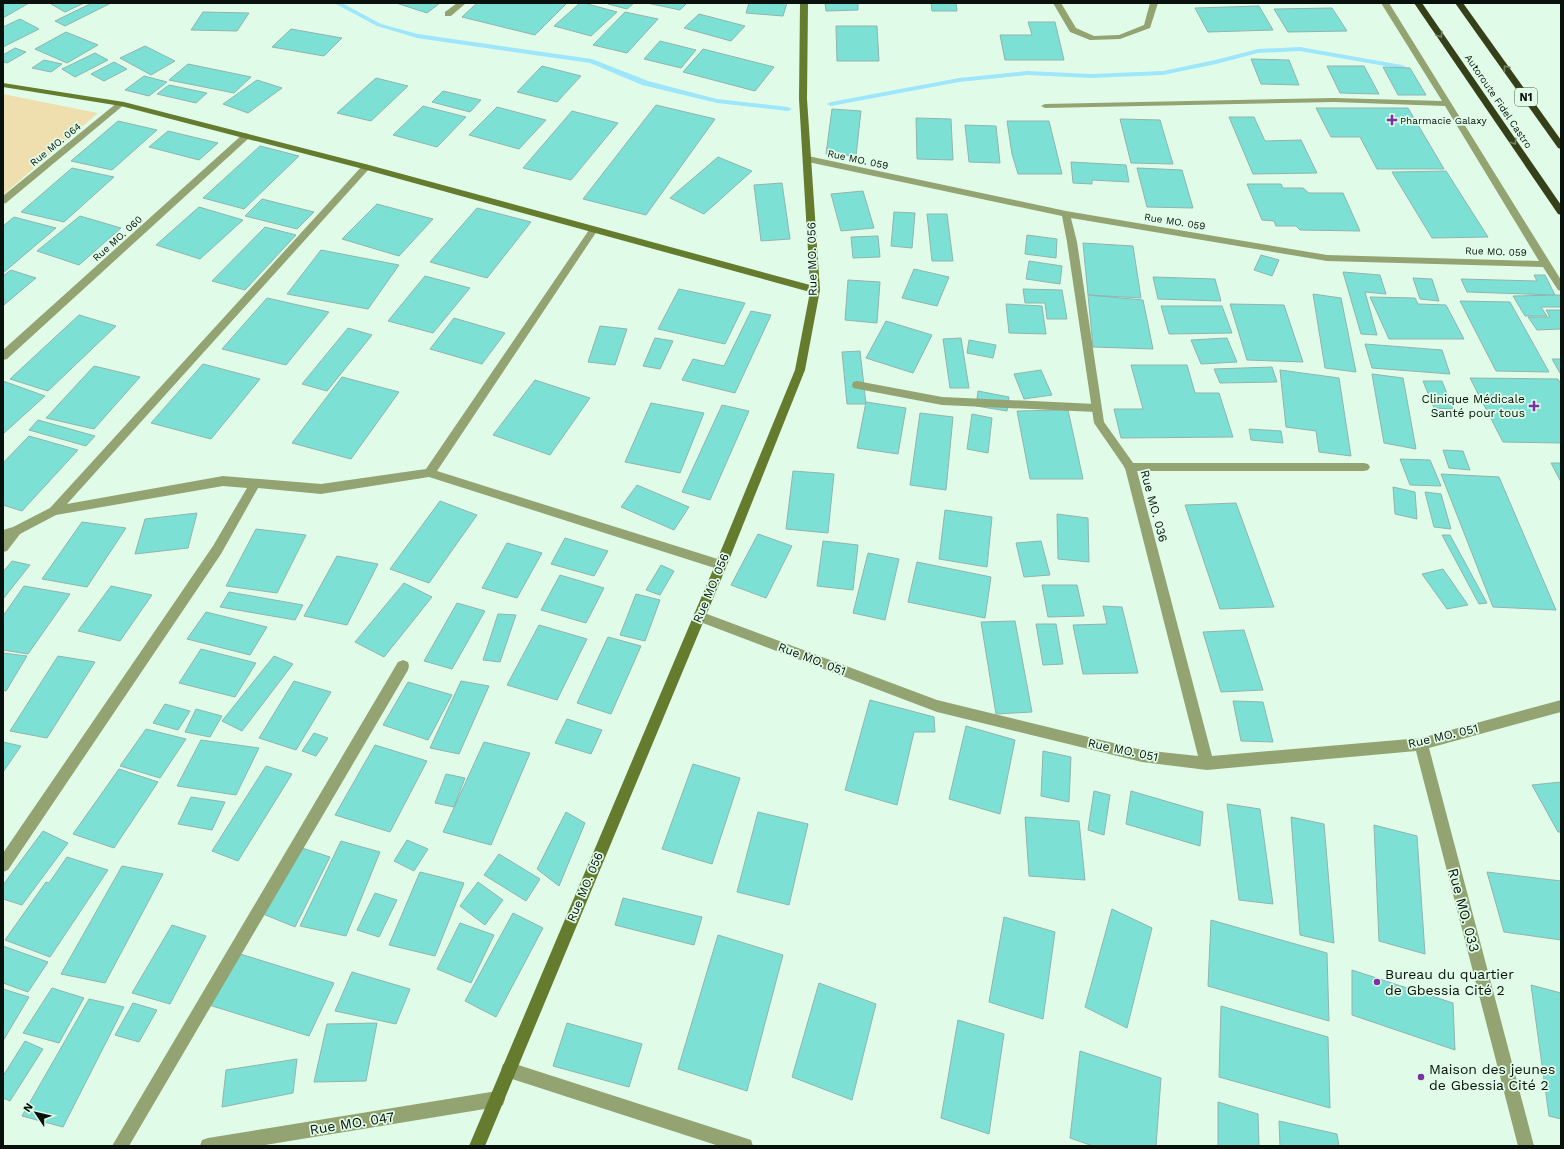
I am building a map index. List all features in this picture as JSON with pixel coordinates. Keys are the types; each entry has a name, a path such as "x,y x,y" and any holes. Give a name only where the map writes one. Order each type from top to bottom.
{"highway":[{"name":"Autoroute Fidel Castro","path":"1418,3 1561,212"},
{"name":"Autoroute Fidel Castro","path":"1459,3 1561,146"},
{"path":"1463,3 1492,48"}],"street":[{"path":"448,14 462,3"},
{"name":"Rue MO. 056","path":"477,1146 721,565 800,370 815,290 808,159 803,99 804,3"},
{"path":"1057,3 1074,30 1093,38 1120,37 1147,26 1154,3"},
{"path":"1385,3 1544,264 1561,288"},
{"path":"3,86 121,104 366,167 815,290"},
{"path":"1045,106 1334,100 1446,104"},
{"name":"Rue MO. 064","path":"3,201 121,104"},
{"name":"Rue MO. 060","path":"3,356 246,136"},
{"name":"Rue MO. 059","path":"808,159 1066,214 1327,258 1544,264"},
{"path":"54,512 366,167"},
{"name":"Rue MO. 036","path":"1066,214 1072,242 1098,423 1130,467 1207,763"},
{"path":"429,473 594,229"},
{"path":"857,385 942,401 1096,408"},
{"path":"1130,467 1364,467"},
{"path":"3,535 16,531 54,512 223,481 321,489 429,473 721,565"},
{"path":"3,865 218,550 256,484"},
{"path":"3,547 16,531"},
{"name":"Rue MO. 051","path":"699,616 937,706 1142,756 1207,763 1421,744 1561,706"},
{"path":"120,1146 403,666"},
{"name":"Rue MO. 033","path":"1421,744 1526,1146"},
{"path":"509,1070 745,1146"},
{"name":"Rue MO. 047","path":"208,1146 497,1099"}],"shaded area":[{"path":"3,94 98,113 4,194 3,194"}],"building":[{"path":"3,3 29,3 3,18"},
{"path":"84,3 65,12 51,4"},
{"path":"92,3 111,3 65,26 55,21"},
{"path":"396,3 440,3 427,13"},
{"path":"477,3 567,3 535,35 462,17"},
{"path":"580,3 617,12 591,36 554,26"},
{"path":"634,3 627,9 608,4"},
{"path":"647,3 687,3 680,10"},
{"path":"749,3 787,3 783,16 746,13"},
{"path":"825,3 858,3 858,10 826,11"},
{"path":"931,3 956,3 957,11 932,11"},
{"path":"1259,6 1273,30 1208,32 1195,8"},
{"path":"1332,8 1347,31 1288,32 1274,9"},
{"path":"203,12 249,13 237,31 191,30"},
{"path":"625,12 658,19 627,53 593,45"},
{"path":"699,14 745,26 731,41 684,28"},
{"path":"20,19 39,29 3,47 3,27"},
{"path":"1028,22 1055,22 1064,60 1005,60 1000,35 1032,35"},
{"path":"836,26 877,26 879,61 837,61"},
{"path":"291,29 342,38 324,56 272,47"},
{"path":"66,32 98,45 67,63 35,49"},
{"path":"660,41 696,50 681,68 644,59"},
{"path":"145,46 175,61 151,75 120,58"},
{"path":"15,48 26,52 7,63 3,62 3,55"},
{"path":"703,49 774,67 755,91 683,72"},
{"path":"95,53 108,60 75,77 62,69"},
{"path":"1251,59 1289,60 1299,85 1261,84"},
{"path":"44,60 62,64 51,72 32,68"},
{"path":"114,62 127,69 104,81 91,74"},
{"path":"188,64 251,77 234,93 169,80"},
{"path":"542,66 581,76 557,102 517,92"},
{"path":"1327,66 1364,66 1379,94 1340,93"},
{"path":"1383,67 1410,68 1426,95 1398,95"},
{"path":"144,76 167,82 149,96 125,90"},
{"path":"376,78 408,86 371,121 337,113"},
{"path":"257,80 282,88 248,113 223,104"},
{"path":"169,85 207,93 196,103 157,94"},
{"path":"443,91 481,100 470,112 432,102"},
{"path":"656,105 715,119 646,215 583,199"},
{"path":"423,106 466,117 437,147 393,135"},
{"path":"497,107 546,120 519,149 469,135"},
{"path":"1316,108 1408,108 1444,169 1377,169 1360,137 1331,137"},
{"path":"832,109 861,111 856,156 826,154"},
{"path":"572,111 618,123 571,180 523,168"},
{"path":"1229,117 1254,117 1265,141 1301,140 1317,173 1253,174"},
{"path":"916,118 951,119 953,160 917,159"},
{"path":"1120,119 1160,120 1173,164 1131,163"},
{"path":"118,121 157,130 112,170 71,161"},
{"path":"1007,121 1049,121 1062,174 1018,174 1012,154"},
{"path":"965,125 996,126 1000,163 969,162"},
{"path":"168,131 218,143 199,160 149,147"},
{"path":"260,146 299,156 244,209 203,198"},
{"path":"718,157 752,171 704,214 670,198"},
{"path":"1071,162 1126,165 1129,182 1092,180 1092,184 1073,183"},
{"path":"72,168 114,177 64,222 21,212"},
{"path":"1137,168 1182,170 1193,208 1147,207"},
{"path":"1446,171 1488,237 1432,238 1392,172"},
{"path":"782,183 790,239 761,241 754,185"},
{"path":"1247,184 1281,184 1283,188 1303,188 1309,193 1343,193 1360,231 1300,230 1296,226 1276,226 1274,221 1262,220"},
{"path":"863,191 874,228 841,231 831,194"},
{"path":"262,199 314,212 297,229 245,216"},
{"path":"377,204 433,219 399,256 342,239"},
{"path":"199,207 243,220 200,259 156,245"},
{"path":"477,208 531,222 487,278 430,262"},
{"path":"894,212 915,213 912,248 891,246"},
{"path":"927,214 947,214 953,261 932,261"},
{"path":"80,216 121,228 79,265 37,251"},
{"path":"14,217 56,228 3,273 3,226"},
{"path":"265,227 296,235 245,290 212,281"},
{"path":"1027,235 1057,239 1056,258 1025,254"},
{"path":"878,236 880,257 853,258 851,237"},
{"path":"1083,243 1133,246 1141,298 1088,295"},
{"path":"321,250 399,265 368,309 287,294"},
{"path":"1261,255 1279,260 1272,276 1254,270"},
{"path":"1029,261 1062,266 1060,284 1026,279"},
{"path":"914,269 949,277 937,306 902,298"},
{"path":"11,270 36,278 4,305 3,276"},
{"path":"1343,272 1380,275 1386,294 1365,292 1377,335 1361,334"},
{"path":"1534,275 1545,275 1555,295 1467,292 1461,279 1537,281"},
{"path":"425,276 470,288 433,333 388,321"},
{"path":"1153,277 1215,279 1221,301 1158,299"},
{"path":"1413,278 1432,279 1439,301 1420,299"},
{"path":"848,280 880,282 877,323 845,320"},
{"path":"679,289 745,303 725,344 658,329"},
{"path":"1023,289 1062,290 1067,319 1047,319 1045,303 1025,303"},
{"path":"1313,294 1341,298 1356,372 1325,368"},
{"path":"1088,295 1143,300 1153,349 1093,347"},
{"path":"1561,295 1561,307 1541,307 1547,316 1525,316 1513,296"},
{"path":"1370,297 1415,298 1418,304 1446,305 1464,339 1389,339"},
{"path":"267,298 329,312 286,365 222,349"},
{"path":"1460,301 1510,302 1549,372 1496,371"},
{"path":"1006,304 1042,306 1046,334 1009,333"},
{"path":"1230,304 1284,305 1303,362 1247,360"},
{"path":"1161,306 1222,306 1232,333 1169,334"},
{"path":"1546,310 1561,310 1561,329 1537,330 1528,317 1550,317"},
{"path":"751,311 771,315 735,393 682,380 693,359 724,366"},
{"path":"79,315 116,326 48,391 10,379"},
{"path":"454,318 505,333 482,364 430,349"},
{"path":"886,321 932,335 913,373 866,358"},
{"path":"600,326 627,329 615,365 588,362"},
{"path":"348,328 372,335 327,391 302,384"},
{"path":"655,338 673,341 660,369 643,366"},
{"path":"961,338 969,388 950,388 943,339"},
{"path":"1227,338 1237,362 1201,364 1191,340"},
{"path":"969,340 996,345 993,358 967,353"},
{"path":"1365,344 1442,350 1450,374 1372,368"},
{"path":"860,351 866,404 847,404 842,352"},
{"path":"1552,359 1561,359 1561,373 1560,373"},
{"path":"203,364 260,379 211,439 151,423"},
{"path":"1131,365 1187,365 1195,393 1219,393 1233,437 1121,438 1114,409 1143,409"},
{"path":"94,366 140,377 94,429 46,418"},
{"path":"1272,367 1277,382 1220,383 1214,369"},
{"path":"1041,370 1052,395 1024,399 1014,374"},
{"path":"1280,370 1339,378 1351,456 1319,452 1316,431 1286,427"},
{"path":"1372,374 1403,378 1416,449 1384,443"},
{"path":"342,377 399,392 351,459 292,443"},
{"path":"1470,378 1558,379 1561,384 1561,443 1503,442"},
{"path":"535,380 590,398 550,455 493,435"},
{"path":"3,381 45,396 3,434"},
{"path":"1423,381 1442,381 1453,409 1434,408"},
{"path":"978,391 1009,397 1007,411 976,406"},
{"path":"866,402 906,408 898,454 857,448"},
{"path":"651,403 704,413 680,473 625,462"},
{"path":"722,405 749,411 710,500 682,492"},
{"path":"1068,410 1083,479 1030,479 1017,411"},
{"path":"920,413 953,417 946,490 910,485"},
{"path":"972,414 992,418 988,453 967,449"},
{"path":"38,420 95,436 86,446 29,430"},
{"path":"1249,429 1281,431 1283,443 1251,440"},
{"path":"29,436 78,450 22,511 3,505 3,463"},
{"path":"1443,450 1463,451 1470,470 1449,468"},
{"path":"1400,459 1430,460 1441,486 1410,485"},
{"path":"1551,463 1561,463 1561,482"},
{"path":"793,471 834,474 828,533 786,529"},
{"path":"1441,474 1499,477 1556,610 1493,607"},
{"path":"637,485 689,507 674,530 621,507"},
{"path":"1393,487 1415,492 1417,519 1395,514"},
{"path":"1425,492 1441,494 1451,529 1434,527"},
{"path":"440,501 477,515 429,583 390,569"},
{"path":"1236,503 1274,607 1220,609 1185,505"},
{"path":"945,510 992,517 987,567 939,559"},
{"path":"197,513 188,548 135,554 145,519"},
{"path":"1057,514 1088,518 1089,562 1058,559"},
{"path":"82,522 126,528 87,587 42,579"},
{"path":"256,529 306,535 277,593 226,586"},
{"path":"758,534 792,546 766,598 731,585"},
{"path":"1442,535 1450,535 1487,603 1479,604"},
{"path":"565,538 608,551 594,576 551,564"},
{"path":"823,541 858,545 853,590 817,586"},
{"path":"1041,541 1050,575 1024,577 1016,543"},
{"path":"507,543 542,553 517,598 482,588"},
{"path":"868,553 899,559 885,620 853,613"},
{"path":"337,556 378,564 347,625 304,616"},
{"path":"12,561 30,565 3,599 3,572"},
{"path":"917,562 991,577 985,618 908,602"},
{"path":"661,565 674,571 660,595 646,590"},
{"path":"1443,569 1468,605 1447,609 1422,574"},
{"path":"560,575 604,588 586,623 541,610"},
{"path":"404,583 432,597 384,657 355,642"},
{"path":"1042,585 1077,585 1084,616 1048,617"},
{"path":"24,586 70,594 28,654 3,650 3,616"},
{"path":"111,586 152,595 120,641 78,631"},
{"path":"229,592 303,605 295,620 220,607"},
{"path":"636,594 660,600 645,641 620,635"},
{"path":"457,603 485,611 452,669 424,661"},
{"path":"1103,606 1122,607 1138,673 1083,674 1073,625 1107,624"},
{"path":"206,612 267,627 250,655 187,639"},
{"path":"498,614 516,615 500,662 483,660"},
{"path":"1015,621 1032,712 996,714 981,622"},
{"path":"1036,624 1056,624 1063,664 1043,665"},
{"path":"539,625 587,639 557,700 507,685"},
{"path":"1244,630 1263,690 1221,692 1203,632"},
{"path":"608,637 641,646 611,714 577,703"},
{"path":"201,649 256,663 235,697 179,683"},
{"path":"3,653 27,656 6,691 3,690"},
{"path":"58,656 95,662 47,738 10,731"},
{"path":"274,656 293,664 242,731 222,721"},
{"path":"294,681 331,692 296,750 259,738"},
{"path":"461,681 489,686 459,754 430,748"},
{"path":"408,682 452,695 428,740 383,725"},
{"path":"870,700 934,717 935,732 914,732 897,805 845,790"},
{"path":"1233,701 1263,702 1273,742 1241,741"},
{"path":"165,704 190,711 178,730 153,723"},
{"path":"196,709 222,716 210,737 185,732"},
{"path":"567,719 602,730 591,754 555,743"},
{"path":"966,726 1015,740 1000,814 949,799"},
{"path":"146,729 186,739 160,778 120,766"},
{"path":"314,733 328,738 316,756 302,751"},
{"path":"201,740 259,748 236,795 177,786"},
{"path":"3,742 21,746 3,772"},
{"path":"484,742 530,753 491,845 443,832"},
{"path":"375,745 427,761 390,832 335,815"},
{"path":"1043,751 1071,757 1069,802 1041,796"},
{"path":"693,764 740,778 712,864 662,849"},
{"path":"266,766 292,774 238,861 212,851"},
{"path":"119,769 158,782 114,848 73,834"},
{"path":"446,774 465,778 454,807 435,803"},
{"path":"1561,782 1561,832 1558,832 1532,785"},
{"path":"1094,791 1110,795 1104,835 1088,830"},
{"path":"1131,791 1203,812 1200,846 1126,824"},
{"path":"191,797 225,802 212,830 178,824"},
{"path":"1227,804 1260,809 1273,904 1239,900"},
{"path":"566,812 585,823 559,886 537,869"},
{"path":"758,812 808,824 789,905 737,892"},
{"path":"1025,817 1079,821 1085,880 1029,876"},
{"path":"1291,817 1324,824 1334,943 1300,935"},
{"path":"1374,825 1417,836 1425,954 1379,941"},
{"path":"43,831 68,843 22,905 3,899 3,885"},
{"path":"407,840 428,849 414,871 394,861"},
{"path":"341,841 380,852 346,936 300,926"},
{"path":"302,848 330,857 295,927 263,914"},
{"path":"499,854 540,879 526,901 484,875"},
{"path":"67,857 108,870 50,957 5,940 46,882 49,883"},
{"path":"122,866 163,874 105,983 61,974"},
{"path":"420,872 464,883 435,956 389,945"},
{"path":"1487,872 1561,881 1561,940 1504,932"},
{"path":"478,882 503,900 485,925 460,906"},
{"path":"375,893 397,900 379,937 357,930"},
{"path":"623,898 702,917 694,945 615,925"},
{"path":"1112,909 1152,928 1127,1028 1085,1007"},
{"path":"513,913 543,928 496,1017 465,1001"},
{"path":"1004,917 1055,932 1043,1019 989,1002"},
{"path":"1211,920 1327,953 1329,1021 1208,986"},
{"path":"460,923 494,935 471,983 437,969"},
{"path":"172,925 206,936 170,1004 132,993"},
{"path":"718,935 783,955 747,1091 678,1069"},
{"path":"3,946 48,962 28,992 3,983"},
{"path":"237,953 334,983 309,1036 209,1005"},
{"path":"1352,970 1453,1003 1455,1050 1352,1015"},
{"path":"352,972 410,989 396,1024 335,1011"},
{"path":"819,983 876,1004 852,1100 792,1077"},
{"path":"1531,985 1561,993 1561,1119 1549,1116"},
{"path":"52,988 84,998 59,1043 23,1033"},
{"path":"3,989 29,997 3,1041"},
{"path":"89,999 124,1007 63,1127 22,1116"},
{"path":"133,1003 157,1010 139,1042 115,1035"},
{"path":"1221,1006 1328,1037 1330,1108 1219,1077"},
{"path":"958,1020 1004,1034 989,1134 941,1118"},
{"path":"377,1023 366,1081 314,1082 327,1024"},
{"path":"567,1023 642,1044 629,1087 553,1066"},
{"path":"25,1041 43,1049 10,1101 3,1098 3,1076"},
{"path":"1080,1051 1161,1078 1156,1146 1093,1146 1070,1138"},
{"path":"297,1059 293,1093 222,1107 226,1070"},
{"path":"1218,1102 1258,1114 1259,1146 1218,1146"},
{"path":"1279,1121 1337,1134 1339,1146 1280,1146"}],"waterway":[{"path":"337,3 379,25 417,36 592,61 645,83 717,101 788,109"},
{"path":"831,104 959,80 1027,73 1091,76 1163,73 1216,62 1258,51 1300,49 1402,67"}],"place":[{"name":"Pharmacie Galaxy","path":"1392,120"},
{"name":"Clinique Médicale Santé pour tous","path":"1534,406"},
{"name":"Bureau du quartier de Gbessia Cité 2","path":"1377,982"},
{"name":"Maison des jeunes de Gbessia Cité 2","path":"1421,1077"}]}
